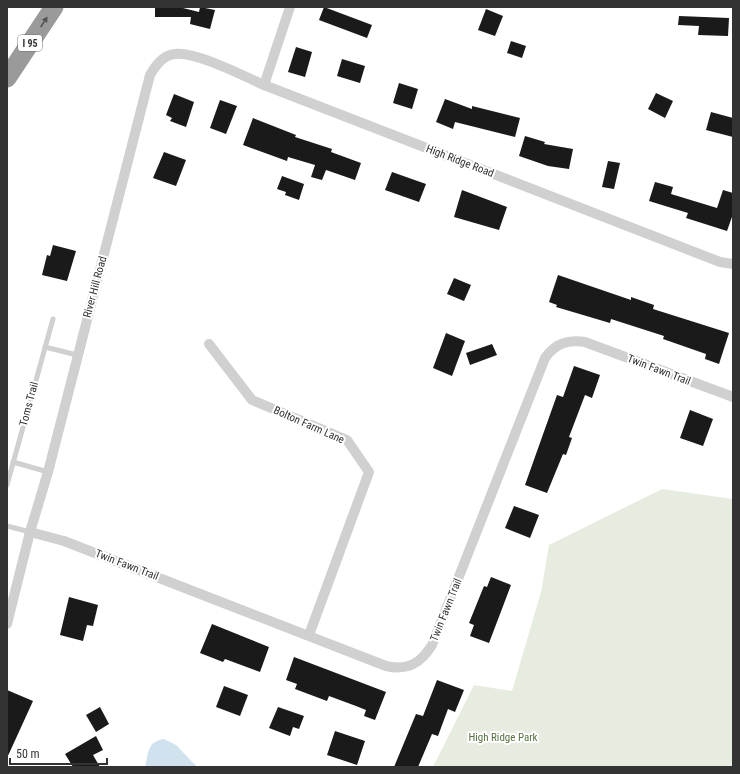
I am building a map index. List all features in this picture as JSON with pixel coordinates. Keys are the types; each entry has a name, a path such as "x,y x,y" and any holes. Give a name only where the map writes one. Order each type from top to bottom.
{"highway":[{"name":"I 95","path":"7,78 54,7"}],"street":[{"path":"264,85 290,7"},
{"name":"River Hill Road","path":"7,624 30,532 48,472 150,75 155,66 164,58 175,54 191,55 264,85"},
{"name":"High Ridge Road","path":"264,85 720,262 733,264"},
{"name":"Twin Fawn Trail","path":"30,532 64,541 386,666 396,668 413,665 427,653 432,645 496,487 545,358 550,350 558,345 576,340 585,342 733,397"},
{"name":"Bolton Farm Lane","path":"209,344 252,400 347,440 369,472 309,635"}],"lane":[{"name":"Toms Trail","path":"7,485 53,319"},
{"path":"45,346 77,355"},
{"path":"13,462 48,472"},
{"path":"7,526 30,532"}],"green space":[{"name":"High Ridge Park","path":"662,489 733,499 733,767 433,767 474,685 512,691 541,592 549,545"}],"water":[{"path":"164,739 176,745 197,767 145,767 148,752 152,745 158,740"}],"building":[{"path":"155,7 179,7 199,12 200,7 215,10 210,29 190,24 191,17 155,17"},
{"path":"324,7 372,25 367,38 319,20"},
{"path":"486,9 503,16 495,36 478,30"},
{"path":"679,16 729,18 728,36 698,35 699,26 678,25"},
{"path":"511,41 526,46 522,58 507,53"},
{"path":"296,47 312,52 305,77 288,72"},
{"path":"342,59 365,66 360,83 337,76"},
{"path":"399,83 418,89 412,109 393,103"},
{"path":"656,93 673,101 665,118 648,109"},
{"path":"174,94 194,102 186,127 170,121 172,118 166,115"},
{"path":"445,99 472,109 472,106 520,118 515,137 455,122 453,129 436,122"},
{"path":"220,100 237,106 226,134 210,128"},
{"path":"711,112 733,118 733,137 706,130"},
{"path":"253,118 296,135 295,137 332,149 331,152 361,163 355,180 326,170 322,180 311,177 315,165 288,157 287,161 243,145"},
{"path":"525,136 545,142 544,144 573,149 569,169 548,166 519,156"},
{"path":"164,152 186,160 176,186 153,178"},
{"path":"608,161 620,163 614,189 602,187"},
{"path":"392,172 426,184 419,202 385,190"},
{"path":"282,176 304,184 299,200 285,195 286,192 277,189"},
{"path":"655,182 673,187 671,194 717,208 723,190 733,193 733,214 727,231 686,218 688,213 649,201"},
{"path":"462,190 507,207 499,230 454,217"},
{"path":"53,245 76,251 67,281 42,275 47,255 50,256"},
{"path":"558,275 631,300 631,297 654,305 653,309 729,333 719,364 705,359 706,354 663,339 664,336 611,319 610,323 556,307 557,305 549,302"},
{"path":"454,278 471,285 464,301 447,294"},
{"path":"446,333 465,341 452,376 433,368"},
{"path":"492,344 497,355 470,365 466,353"},
{"path":"574,366 600,375 592,398 585,395 569,437 572,438 566,455 563,454 547,493 525,485 557,395 563,397"},
{"path":"690,410 713,419 703,446 680,438"},
{"path":"514,506 539,515 530,538 505,528"},
{"path":"491,577 511,585 489,643 470,636 474,625 469,623 484,586 487,587"},
{"path":"69,597 98,605 93,626 87,625 83,641 60,635"},
{"path":"212,624 269,647 260,672 225,659 223,662 200,653"},
{"path":"294,657 386,692 375,720 364,716 366,710 356,706 329,696 327,701 295,689 297,684 286,680"},
{"path":"437,680 464,690 455,712 448,709 438,736 432,734 418,767 394,767 416,714 423,716"},
{"path":"224,686 248,695 240,716 216,707"},
{"path":"7,690 33,701 7,758"},
{"path":"100,707 109,724 96,732 86,715"},
{"path":"278,707 304,716 299,729 293,727 290,736 269,728"},
{"path":"335,731 365,741 357,765 327,755"},
{"path":"96,736 103,750 93,755 100,767 73,767 65,754"}]}
